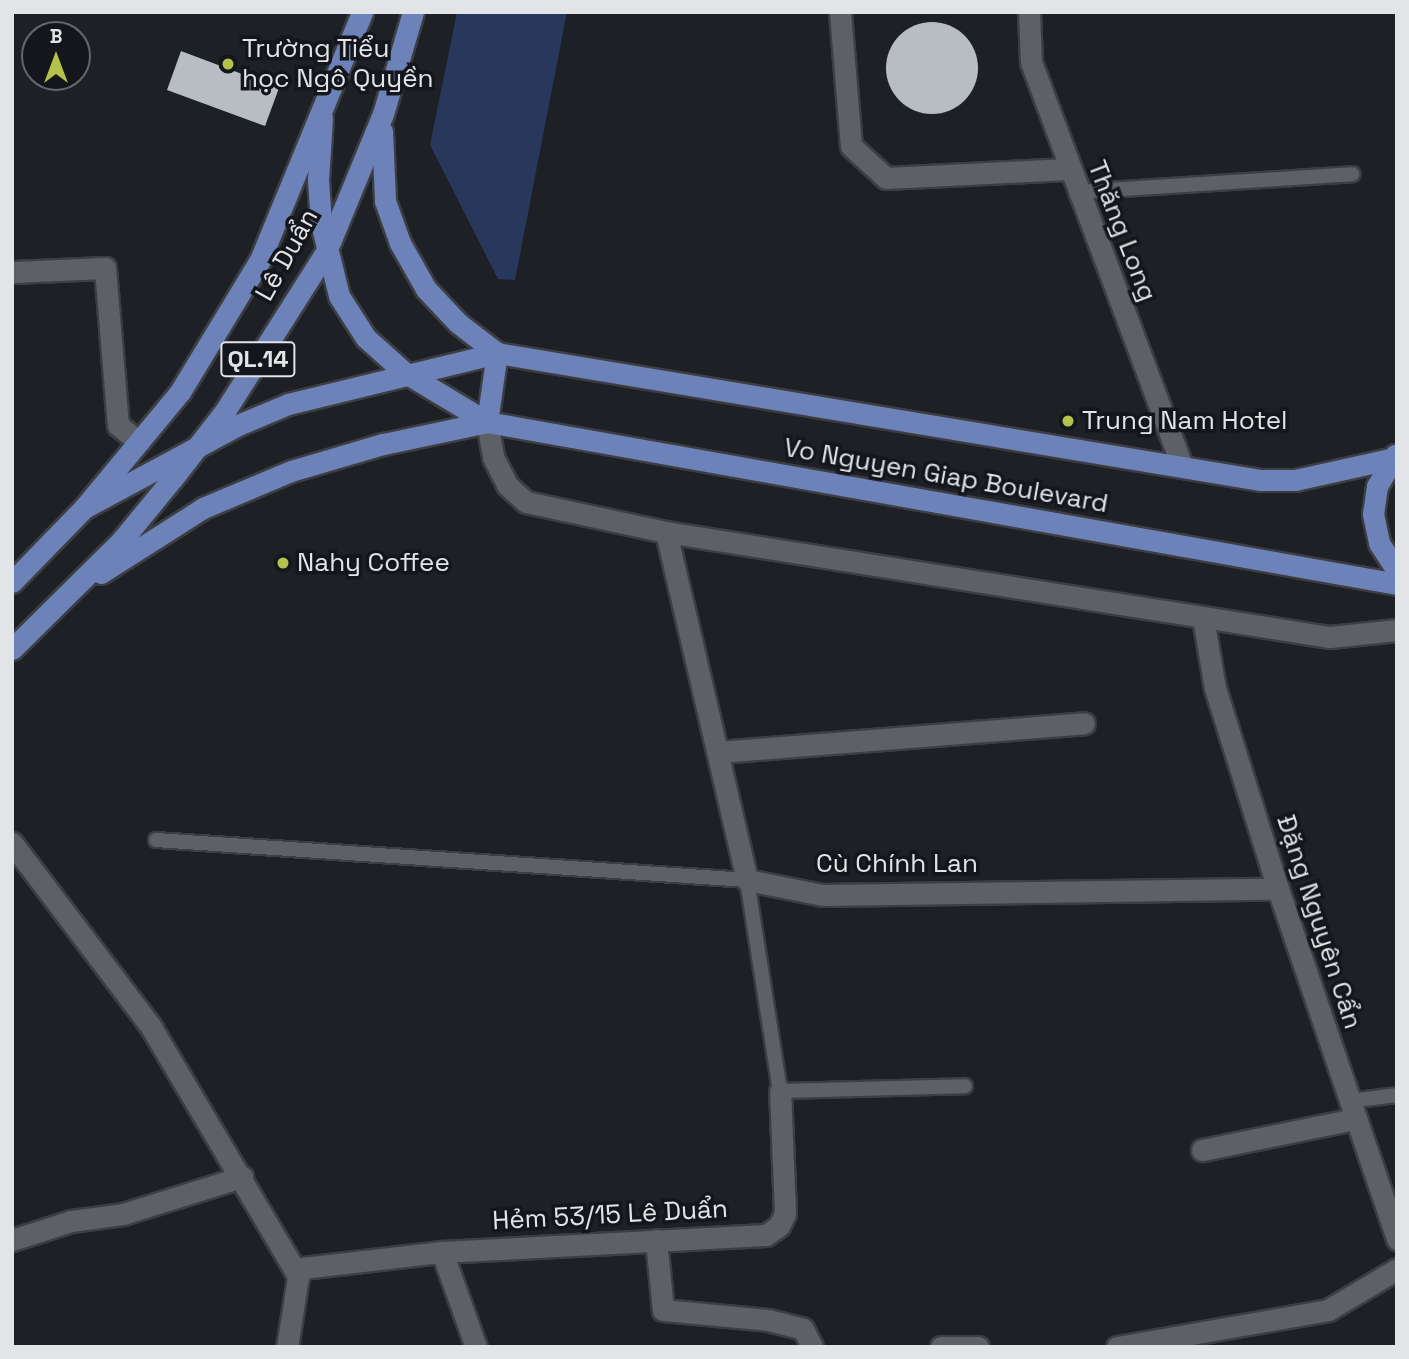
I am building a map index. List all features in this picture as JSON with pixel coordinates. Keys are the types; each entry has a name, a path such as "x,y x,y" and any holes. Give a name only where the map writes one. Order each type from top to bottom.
{"main road":[{"name":"Lê Duẩn","path":"12,582 84,508 180,392 260,260 321,118 362,12"},
{"name":"Lê Duẩn","path":"12,649 122,540 192,453 225,411 326,252 383,114 413,12"},
{"path":"383,114 383,188 400,243 426,289 458,323 497,353"},
{"path":"321,118 317,180 326,252 339,296 359,328 404,372 486,422"},
{"path":"84,508 192,453 238,425 288,404 404,372 497,353"},
{"path":"486,422 497,353"},
{"name":"Vo Nguyen Giap Boulevard","path":"497,353 1260,480 1296,480 1394,456"},
{"path":"66,596 203,508 291,471 383,444 486,422"},
{"name":"Vo Nguyen Giap Boulevard","path":"486,422 1397,584"},
{"path":"1394,456 1377,486 1373,514 1379,543 1397,571"}],"street":[{"path":"840,12 851,146 886,178 1068,169"},
{"name":"Thăng Long","path":"1029,12 1031,62 1076,192 1182,466"},
{"path":"12,272 105,268 118,425 139,442"},
{"path":"486,422 493,457 507,485 526,502 666,532 1330,637 1397,630"},
{"path":"666,532 747,880"},
{"name":"Đặng Nguyên Cẩn","path":"1203,618 1215,688 1352,1110 1390,1202 1397,1239"},
{"path":"719,752 1084,723"},
{"path":"12,843 151,1027 294,1269 298,1277 287,1347"},
{"name":"Cù Chính Lan","path":"747,880 823,895 1278,888"},
{"name":"Hẻm 53/15 Lê Duẩn","path":"294,1269 442,1252 766,1235 779,1226 785,1213 780,1091"},
{"path":"1202,1150 1352,1110"},
{"path":"12,1240 71,1222 123,1214 242,1177"},
{"path":"656,1240 663,1310 768,1320 803,1329 812,1347"},
{"path":"442,1252 476,1347"},
{"path":"1117,1347 1328,1310 1397,1269"},
{"path":"941,1347 978,1347"}],"lane":[{"path":"1076,192 1352,174"},
{"path":"156,840 747,880 780,1091 965,1086"},
{"path":"1352,1110 1397,1095"}],"shaded area":[{"path":"457,12 567,12 515,280 498,279 430,145"}],"building":[{"path":"932,22 949,26 964,36 974,51 978,68 974,85 964,100 949,110 932,114 915,110 900,100 890,85 886,68 890,51 900,36 915,26"},
{"path":"181,51 279,88 265,126 167,90"}],"place":[{"name":"Trường Tiểu học Ngô Quyền","path":"228,64"},
{"name":"Trung Nam Hotel","path":"1068,421"},
{"name":"Nahy Coffee","path":"283,563"}]}
